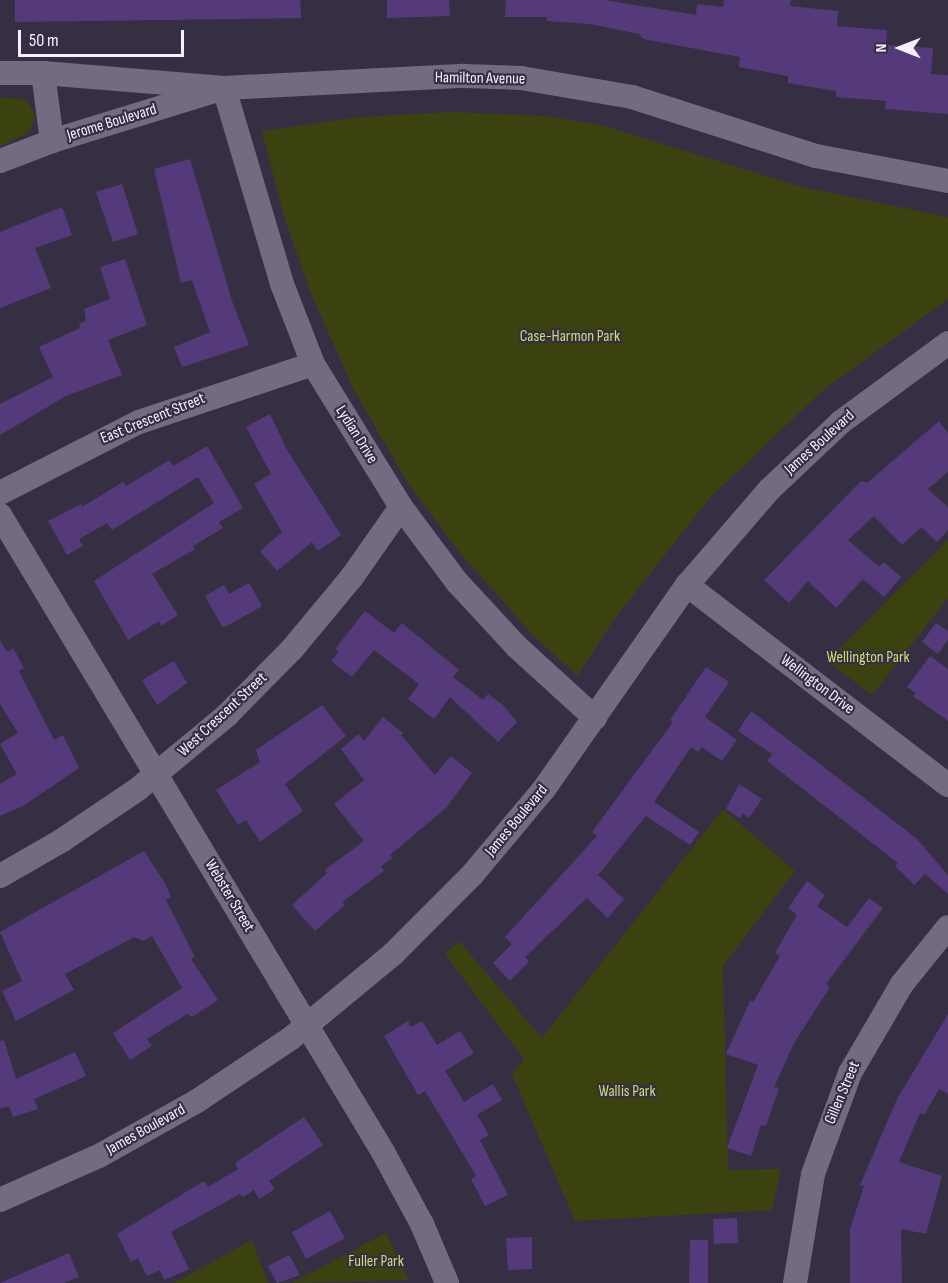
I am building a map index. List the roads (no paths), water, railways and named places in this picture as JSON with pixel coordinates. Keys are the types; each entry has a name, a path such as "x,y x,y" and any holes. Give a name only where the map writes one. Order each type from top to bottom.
{"street":[{"name":"Hamilton Avenue","path":"0,73 43,72 225,88 464,76 577,85 632,97 816,156 948,182"},
{"path":"43,72 52,141"},
{"name":"Jerome Boulevard","path":"0,161 52,141 225,88"},
{"name":"Lydian Drive","path":"225,88 275,262 313,364 401,507 458,582 516,646 596,718"},
{"name":"James Boulevard","path":"0,1200 99,1156 197,1101 307,1026 393,954 472,875 544,789 596,718 687,585 770,489 833,430 948,343"},
{"name":"East Crescent Street","path":"0,493 139,422 313,364"},
{"name":"West Crescent Street","path":"0,876 61,841 156,776 227,715 293,648 352,577 401,507"},
{"name":"Webster Street","path":"0,515 399,1183 447,1283"},
{"name":"Wellington Drive","path":"687,585 948,785"},
{"name":"Gillen Street","path":"795,1283 813,1174 850,1073 902,984 948,927"}],"park label":[{"name":"Case-Harmon Park","path":"570,337"},
{"name":"Wellington Park","path":"868,658"},
{"name":"Wallis Park","path":"627,1092"},
{"name":"Fuller Park","path":"376,1262"}]}
